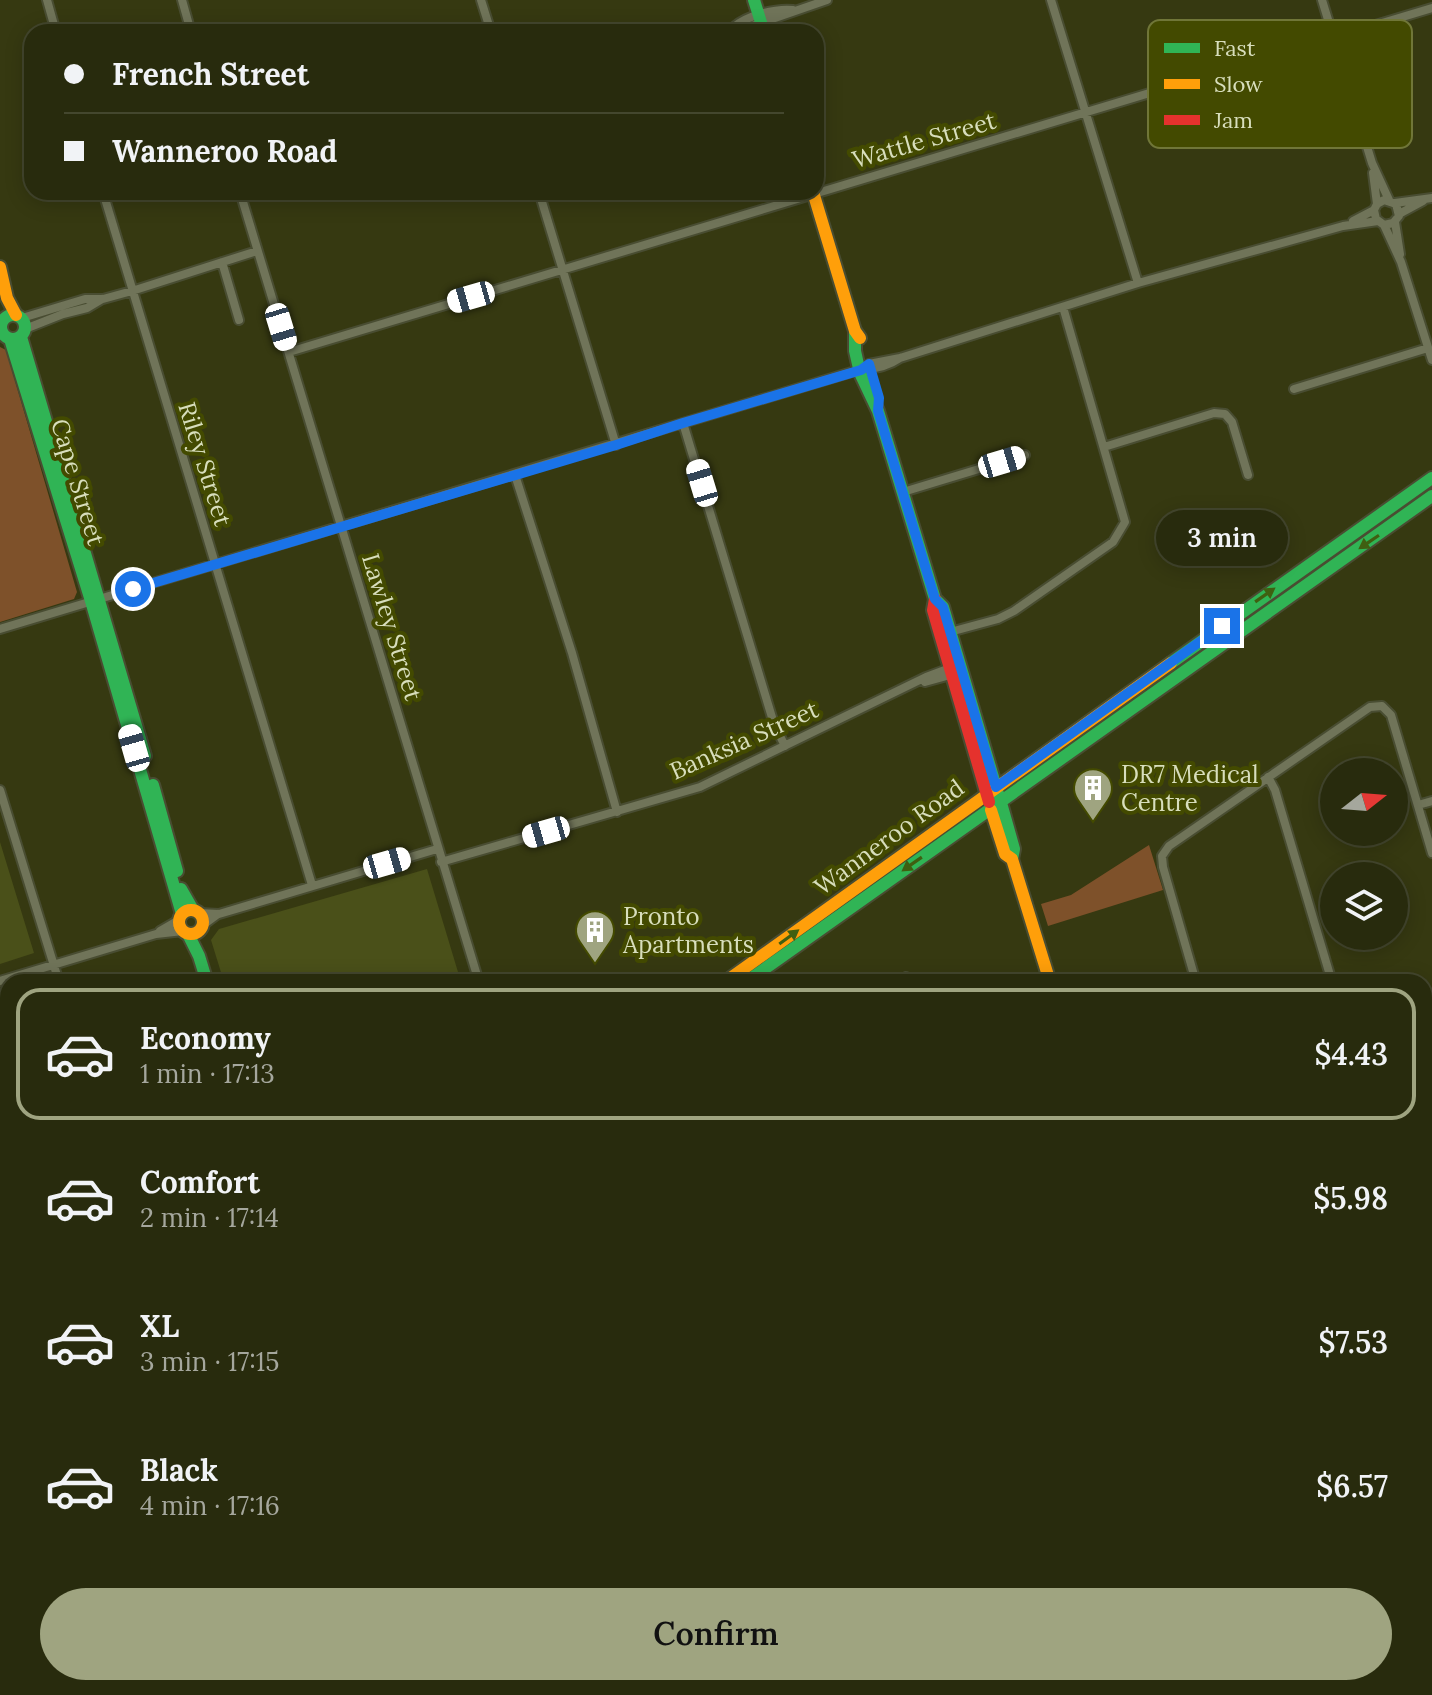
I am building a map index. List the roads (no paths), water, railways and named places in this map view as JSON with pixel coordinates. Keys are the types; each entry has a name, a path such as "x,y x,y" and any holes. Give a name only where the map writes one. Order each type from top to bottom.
{"main road":[{"path":"754,0 761,24"},
{"path":"815,200 855,331 863,342 867,368 879,398 878,411 935,599 933,610 945,634 996,807 1014,849 1012,859 1048,974"},
{"name":"Cape Street","path":"0,267 10,328"},
{"name":"Cape Street","path":"0,303 95,600 205,974"},
{"name":"Wanneroo Road","path":"736,974 1432,478"},
{"name":"Wanneroo Road","path":"768,974 1188,667 1432,496"}],"street":[{"path":"47,0 54,24"},
{"path":"182,0 189,24"},
{"path":"481,0 488,24"},
{"path":"737,24 740,21 761,24 783,9 793,10 827,0"},
{"path":"1051,0 1138,283"},
{"path":"1322,0 1328,20"},
{"name":"Wattle Street","path":"1393,20 1432,8"},
{"name":"Wattle Street","path":"824,190 1148,95"},
{"path":"1367,148 1392,201 1397,218 1401,262"},
{"path":"1372,163 1376,207 1401,262 1432,360"},
{"path":"1343,226 1392,201 1430,198"},
{"path":"0,629 616,445 1138,283 1343,226 1381,223 1397,218 1430,198"},
{"name":"Riley Street","path":"105,200 312,885"},
{"name":"Lawley Street","path":"242,200 476,974"},
{"path":"541,200 616,445"},
{"name":"Wattle Street","path":"289,352 790,200"},
{"path":"10,328 85,299 103,299 132,291 257,251"},
{"path":"222,262 239,320"},
{"path":"945,634 998,619 1014,611 1113,542 1125,522 1063,307"},
{"path":"1294,389 1428,348"},
{"path":"1104,447 1214,413 1225,414 1232,422 1248,475"},
{"path":"683,423 774,724 785,746"},
{"path":"903,492 1025,455"},
{"path":"515,475 572,653 617,812"},
{"name":"Banksia Street","path":"441,862 700,787 920,682 954,670"},
{"path":"1194,974 1162,856 1169,846 1370,707 1382,706 1391,715 1432,853"},
{"path":"1268,777 1275,790 1330,974"},
{"path":"0,790 57,974"},
{"path":"1418,805 1432,801"},
{"path":"24,974 437,849"}],"place":[{"name":"DR7 Medical Centre","path":"1093,822"},
{"name":"Pronto Apartments","path":"595,964"}]}
